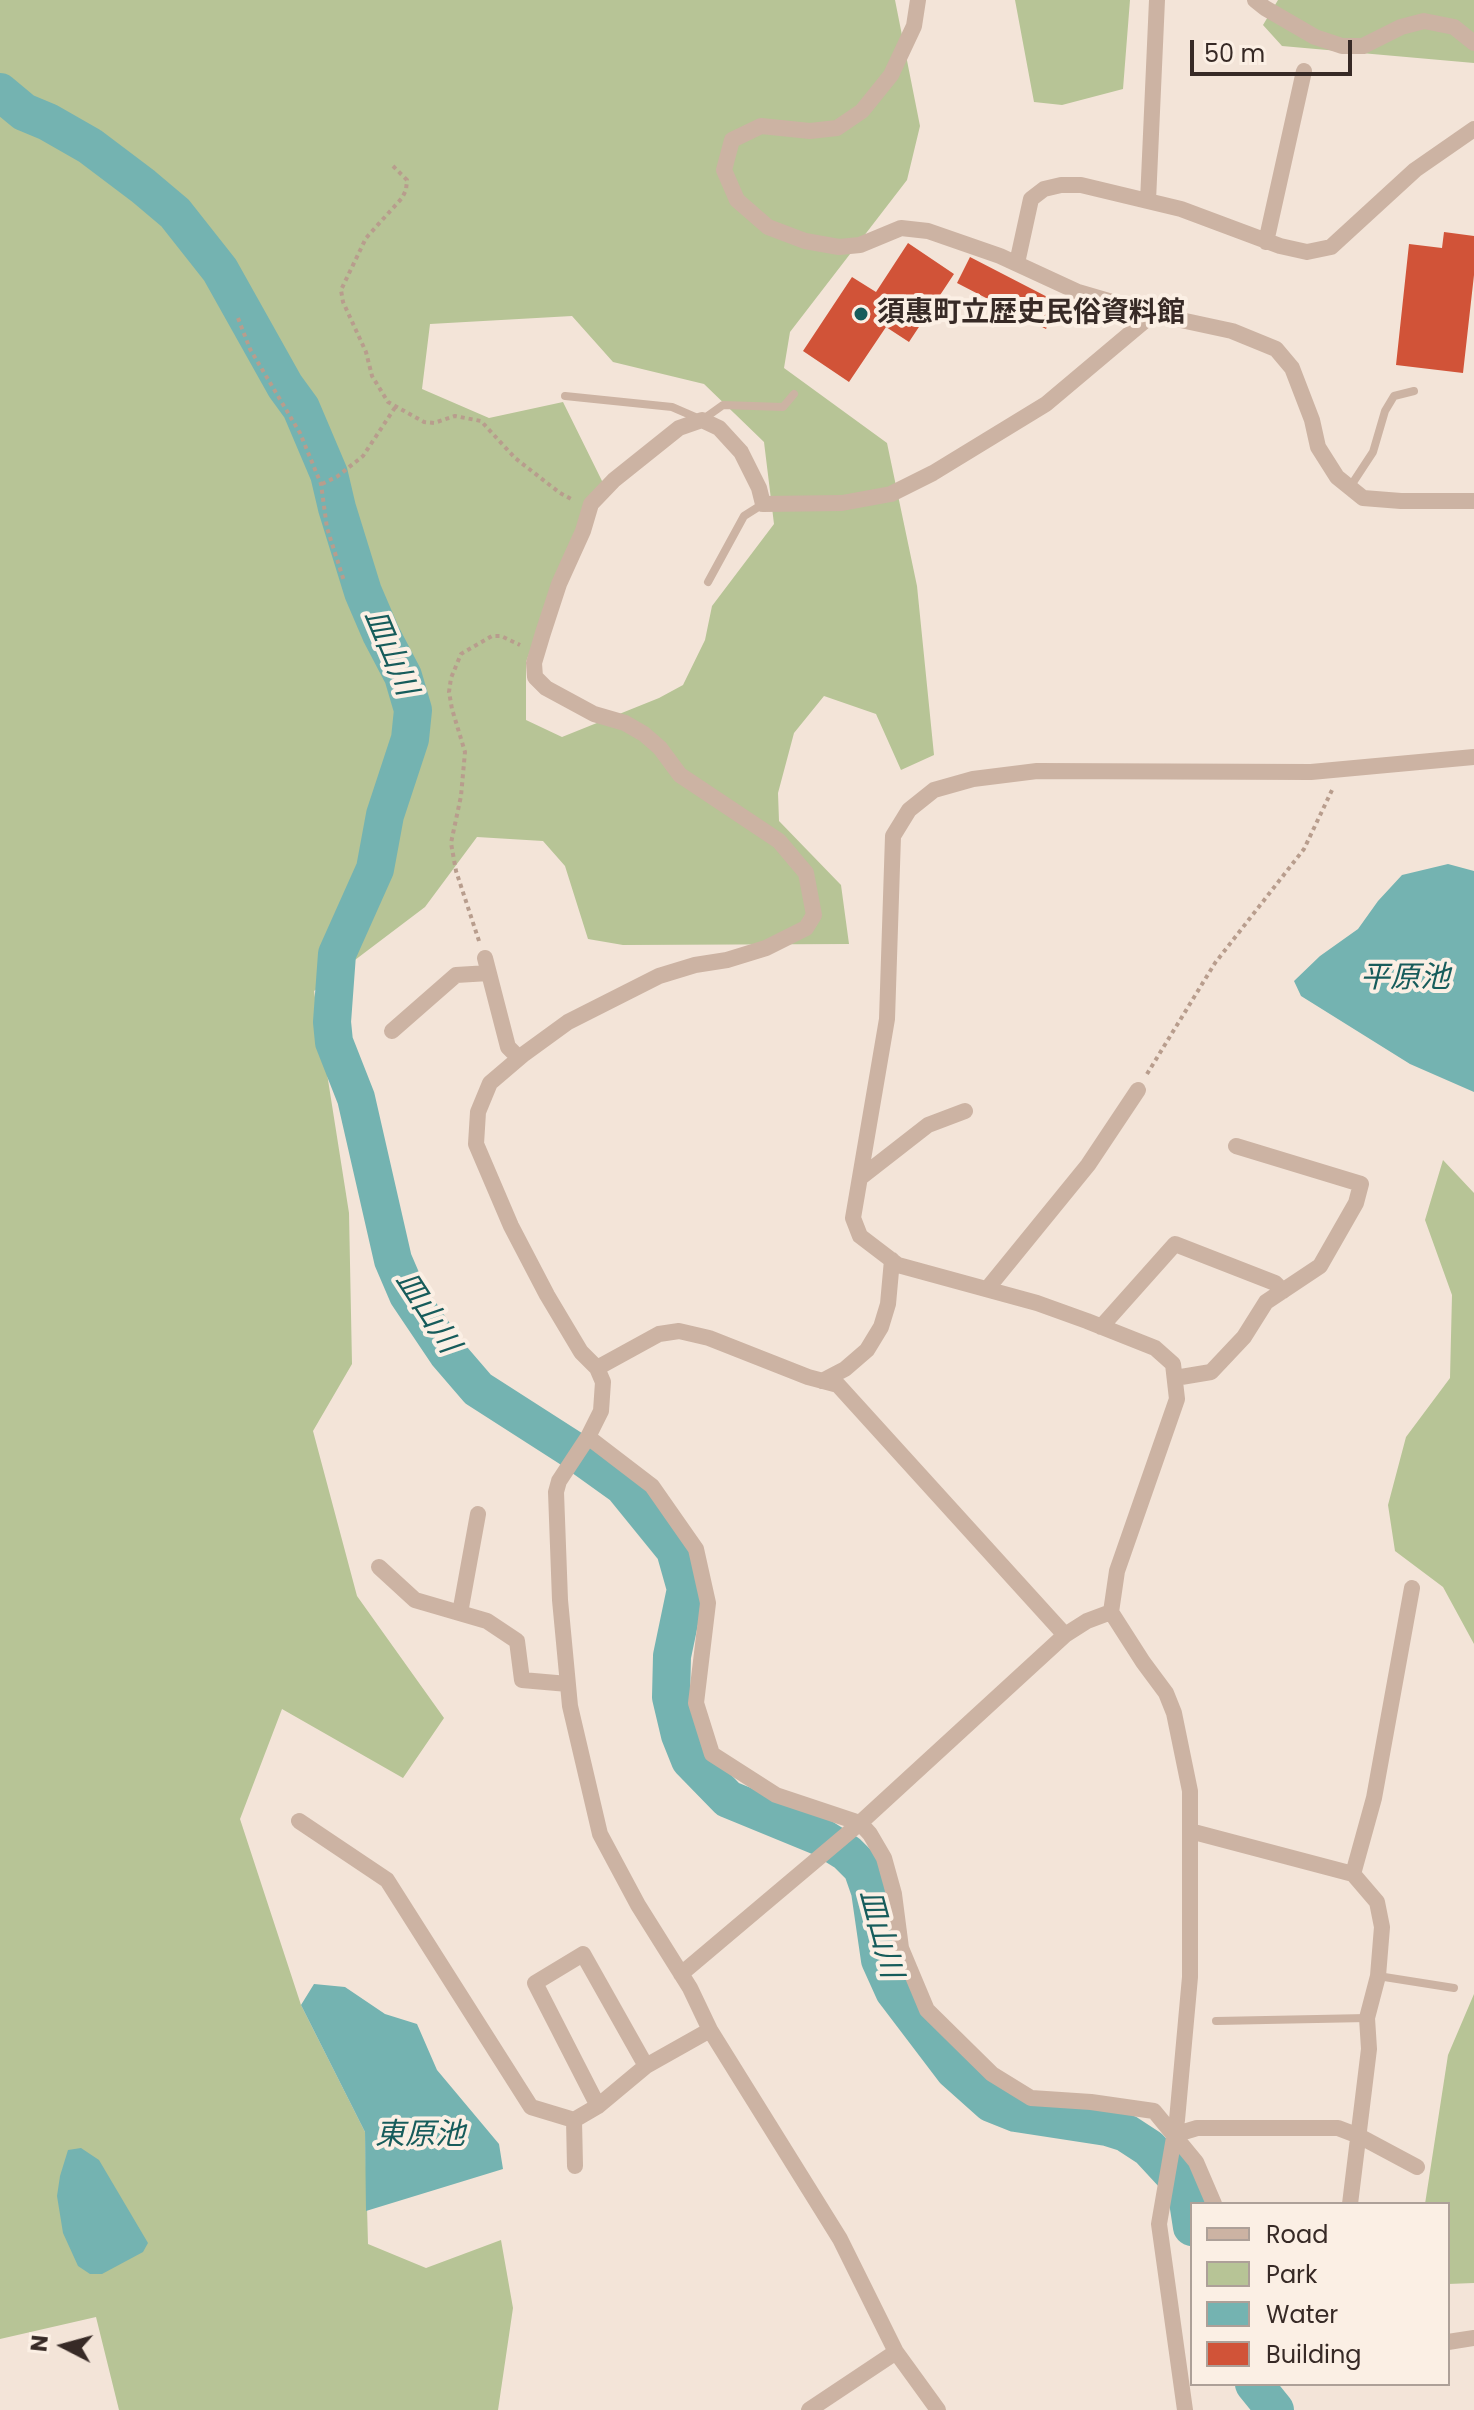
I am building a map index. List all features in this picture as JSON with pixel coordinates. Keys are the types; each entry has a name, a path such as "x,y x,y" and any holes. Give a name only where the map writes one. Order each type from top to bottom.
{"street":[{"path":"918,0 914,26 891,75 862,111 837,128 810,131 761,126 732,140 724,170 737,200 768,227 805,241 839,247 860,245 901,228 928,231 1017,263 1078,292 1153,314 1232,331 1276,349 1292,368 1312,420 1318,447 1337,477 1363,498 1474,501"},
{"path":"1148,201 1157,0"},
{"path":"1255,0 1315,37 1342,46 1363,46 1401,27 1424,21 1454,27 1474,43"},
{"path":"1266,242 1304,71"},
{"path":"1017,263 1031,199 1044,189 1061,185 1081,185 1181,209 1266,242 1307,252 1331,247 1415,170 1474,129"},
{"path":"938,2410 896,2352 840,2239 710,2030 600,1834 570,1706 560,1600 556,1492 601,1411 603,1382 597,1368 581,1352 547,1295 511,1226 476,1144 478,1112 490,1083 568,1022 659,976 766,948 806,928 814,915 806,873 779,841 680,775 660,748 644,734 625,723 594,714 546,688 535,677 534,663 559,584 583,531 591,504 614,480 679,428 702,420 719,428 741,452 759,488 763,504 842,503 891,494 933,473 1046,404 1153,314"},
{"path":"1185,2410 1159,2224 1174,2135 1190,1977 1190,1791 1174,1713 1166,1693 1111,1612 1117,1571 1177,1399 1173,1364 1155,1348 1101,1327 987,1289 898,1265 860,1236 853,1218 887,1019 893,836 909,810 934,790 973,779 1037,771 1311,772 1474,757"},
{"path":"392,1031 456,975 487,966 508,1047 519,1058"},
{"path":"987,1289 1088,1165 1138,1090"},
{"path":"860,1178 928,1125 965,1111"},
{"path":"1175,1378 1211,1372 1244,1337 1266,1302 1320,1266 1356,1203 1361,1184 1236,1146"},
{"path":"1101,1327 1175,1244 1275,1283 1283,1291"},
{"path":"822,1381 845,1369 867,1350 881,1327 888,1304 892,1260"},
{"path":"597,1368 659,1334 679,1331 709,1338 838,1385 1065,1635"},
{"path":"588,1437 652,1486 696,1549 708,1603 696,1703 712,1754 776,1795 860,1823 870,1834 884,1858 894,1894 901,1948 927,2010 992,2074 1031,2098 1154,2111 1196,2162 1213,2202"},
{"path":"460,1613 478,1514"},
{"path":"379,1567 415,1600 487,1621 517,1641 522,1680 568,1684"},
{"path":"1353,1874 1374,1798 1412,1588"},
{"path":"681,1974 860,1823 1065,1635 1087,1621 1111,1612"},
{"path":"299,1821 387,1880 531,2107 574,2120 598,2106 646,2066 710,2030"},
{"path":"1190,1831 1353,1874 1377,1902 1382,1927 1378,1976 1367,2018 1369,2049 1350,2202"},
{"path":"598,2106 535,1983 583,1954 646,2066"},
{"path":"574,2120 575,2166"},
{"path":"1174,2135 1197,2128 1338,2128 1417,2167"},
{"path":"1450,2342 1474,2338"},
{"path":"809,2410 896,2352"}],"lane":[{"path":"1350,487 1373,452 1385,411 1394,396 1414,391"},
{"path":"565,396 672,407 702,420 723,405 783,407 794,394"},
{"path":"708,582 744,516 763,504"},
{"path":"1378,1976 1454,1988"},
{"path":"1216,2021 1367,2018"}],"path":[{"path":"393,166 407,180 406,190 366,238 341,290 343,302 366,352 372,376 388,402 426,423 455,416 481,421 515,458 560,493 591,504"},
{"path":"238,318 250,349 300,433 321,484 327,528 344,581"},
{"path":"321,484 338,476 363,456 396,406"},
{"path":"487,966 456,871 451,843 461,796 465,752 452,709 449,692 451,678 461,654 492,636 501,636 537,654"},
{"path":"1138,1090 1215,963 1304,849 1322,815 1338,769"}],"green space":[{"path":"0,0 895,0 920,126 907,180 790,332 784,368 887,443 917,586 934,755 901,770 876,714 824,696 794,733 778,793 779,821 841,885 849,944 623,945 588,939 565,866 543,841 477,837 425,907 314,991 349,1213 352,1364 313,1431 357,1596 444,1718 403,1778 282,1709 240,1819 301,2005 365,2132 368,2244 426,2268 501,2240 513,2308 498,2410 119,2410 96,2317 0,2339","holes":["572,316 613,362 704,384 764,442 774,524 712,606 705,640 683,685 659,698 562,737 526,720 526,662 567,551 603,483 563,402 489,418 422,389 430,324"]},
{"path":"1015,0 1130,0 1123,89 1062,105 1034,102"},
{"path":"1278,0 1474,0 1474,63 1282,46 1263,25"},
{"path":"1443,1160 1474,1193 1474,1644 1443,1587 1395,1551 1388,1505 1406,1437 1450,1378 1452,1295 1425,1220"},
{"path":"1474,1994 1474,2283 1450,2284 1450,2202 1425,2202 1448,2055"}],"water":[{"name":"平原池","path":"1448,864 1474,871 1474,1092 1410,1064 1301,996 1294,981 1320,956 1358,929 1402,875"},
{"name":"東原池","path":"314,1984 345,1987 385,2014 417,2024 437,2070 499,2144 503,2169 366,2211 365,2132 301,2005"},
{"path":"81,2148 99,2160 148,2243 143,2252 102,2274 90,2274 78,2266 63,2233 57,2196 60,2176 68,2150"}],"building":[{"path":"1444,232 1474,236 1474,275 1463,373 1396,365 1409,244 1442,248"},
{"path":"908,243 954,274 909,342 886,327 849,382 803,351 852,277 876,292"},
{"path":"970,257 1059,303 1046,329 957,283"}],"waterway":[{"name":"皿山川","path":"0,92 24,112 90,146 143,186 175,213 220,270 285,386 301,408 329,474 363,592 403,676 413,710 410,739 385,815 375,869 337,954 332,1022 334,1042 356,1098 393,1260 408,1295 447,1353 478,1389 623,1486 675,1550 686,1589 672,1656 671,1697 690,1760 728,1799 823,1838 847,1853 862,1868 870,1891 880,1960 894,1991 954,2070 991,2103 1016,2113 1107,2127 1126,2133 1149,2148 1186,2188 1190,2214"},
{"name":"皿山川","path":"1256,2386 1275,2410"}],"place":[{"name":"須惠町立歴史民俗資料館","path":"861,314"}]}
